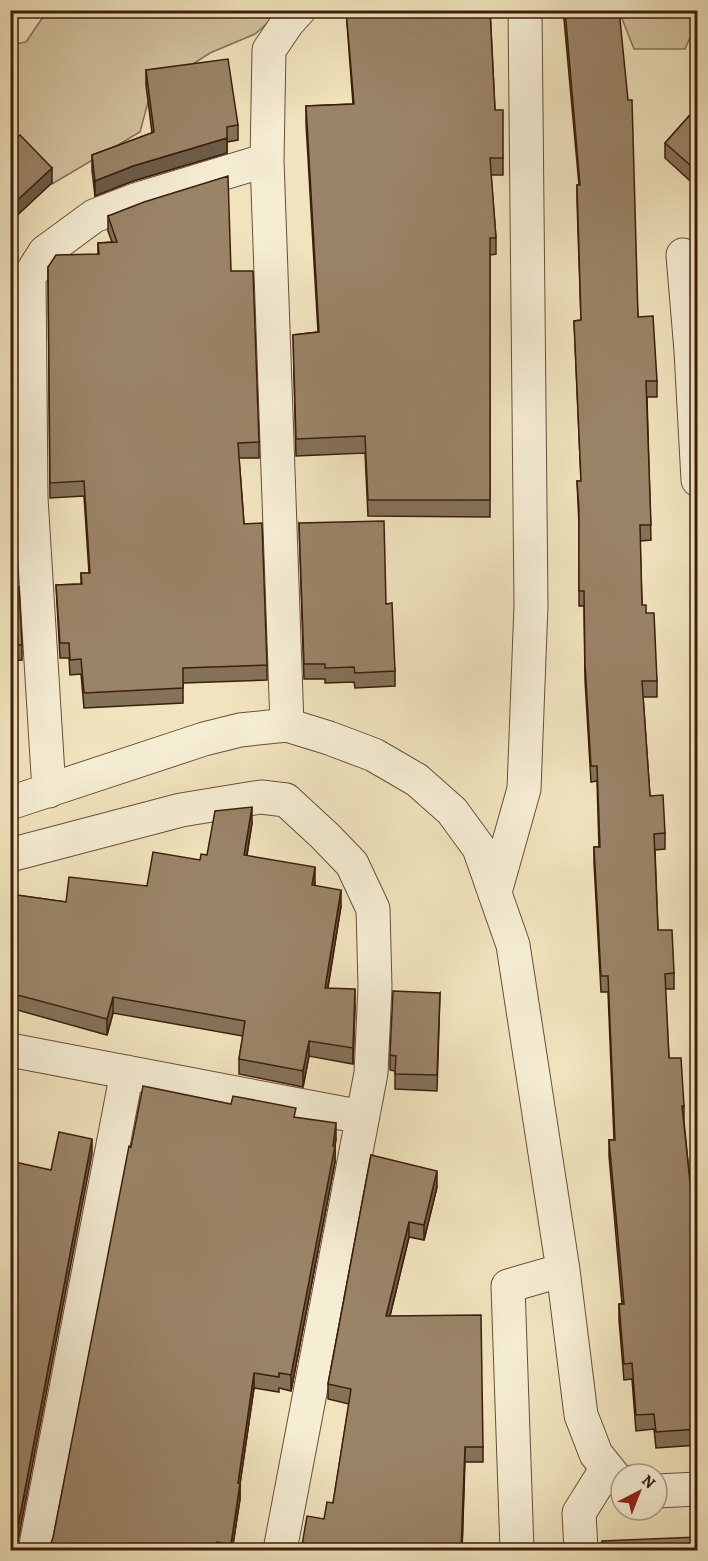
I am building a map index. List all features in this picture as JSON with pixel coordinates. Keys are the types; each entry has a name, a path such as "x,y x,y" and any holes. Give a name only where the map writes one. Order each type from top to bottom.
{"street":[{"path":"287,725 267,160 269,50 299,10"},
{"path":"495,892 524,789 531,605 525,10"},
{"path":"49,791 21,499 29,277 45,252 94,216 138,199 267,160"},
{"path":"684,255 698,480"},
{"path":"10,803 204,739 240,730 287,725 374,755 417,780 452,811 479,848 513,945 563,1270 581,1415 596,1454 609,1468"},
{"path":"10,855 181,810 261,797 286,800 352,864 373,909 375,987 371,1073 280,1551"},
{"path":"10,1050 362,1117"},
{"path":"35,1551 127,1072"},
{"path":"517,1551 508,1286 563,1270"},
{"path":"581,1551 579,1513 609,1480"},
{"path":"669,1490 698,1489"}],"shaded area":[{"path":"47,11 281,11 255,34 210,53 151,91 140,132 52,184 11,147 10,45 26,42"},
{"path":"619,11 691,11 697,22 685,49 634,49"}],"building":[{"path":"346,10 490,10 495,110 503,110 503,158 490,158 496,238 490,238 490,500 368,500 365,436 296,439 293,335 319,332 306,106 354,104"},
{"path":"565,10 619,10 628,100 632,100 638,317 653,316 657,381 646,381 651,525 640,525 642,605 646,605 646,613 654,613 657,681 642,681 650,796 663,795 665,833 654,834 658,930 672,930 674,973 665,974 669,1058 681,1058 684,1106 682,1106 693,1211 698,1210 698,1429 656,1432 654,1414 636,1415 632,1363 624,1364 619,1304 624,1304 609,1140 615,1140 608,976 601,976 594,847 600,847 597,766 591,766 585,664 584,591 579,591 577,481 581,481 574,321 581,320 577,185 580,185"},
{"path":"228,59 238,125 227,127 227,138 133,166 95,181 92,155 154,132 146,70"},
{"path":"698,106 698,172 665,143"},
{"path":"20,135 52,168 10,207 10,144"},
{"path":"228,176 231,271 253,271 259,442 238,443 244,524 262,523 267,665 183,668 183,688 84,693 81,659 70,660 69,643 60,643 56,585 82,584 81,573 90,573 84,481 50,483 48,267 56,255 99,254 98,243 117,242 108,216 144,202"},
{"path":"10,289 12,485 10,485"},
{"path":"384,521 386,604 392,603 395,671 355,673 354,667 325,668 325,664 304,664 299,523"},
{"path":"10,587 19,587 22,645 10,645"},
{"path":"252,807 244,855 315,867 312,885 341,890 325,988 355,989 353,1048 309,1041 303,1071 239,1059 245,1021 113,997 107,1019 10,993 10,894 66,902 69,877 147,886 153,852 200,860 201,854 207,855 215,811"},
{"path":"393,991 440,993 437,1075 395,1074 396,1056 390,1055"},
{"path":"143,1086 231,1104 233,1096 296,1108 294,1117 336,1123 333,1146 335,1146 291,1375 279,1373 279,1377 254,1373 231,1544 217,1542 216,1551 44,1551 50,1546 53,1538 129,1146 131,1147"},
{"path":"59,1132 92,1139 17,1531 18,1541 27,1551 10,1551 10,1161 51,1170"},
{"path":"371,1155 437,1171 424,1225 409,1222 386,1316 481,1315 483,1447 465,1447 461,1551 301,1551 307,1516 324,1519 327,1502 333,1503 351,1389 328,1384"},
{"path":"698,1537 698,1551 603,1551 602,1541"}]}
